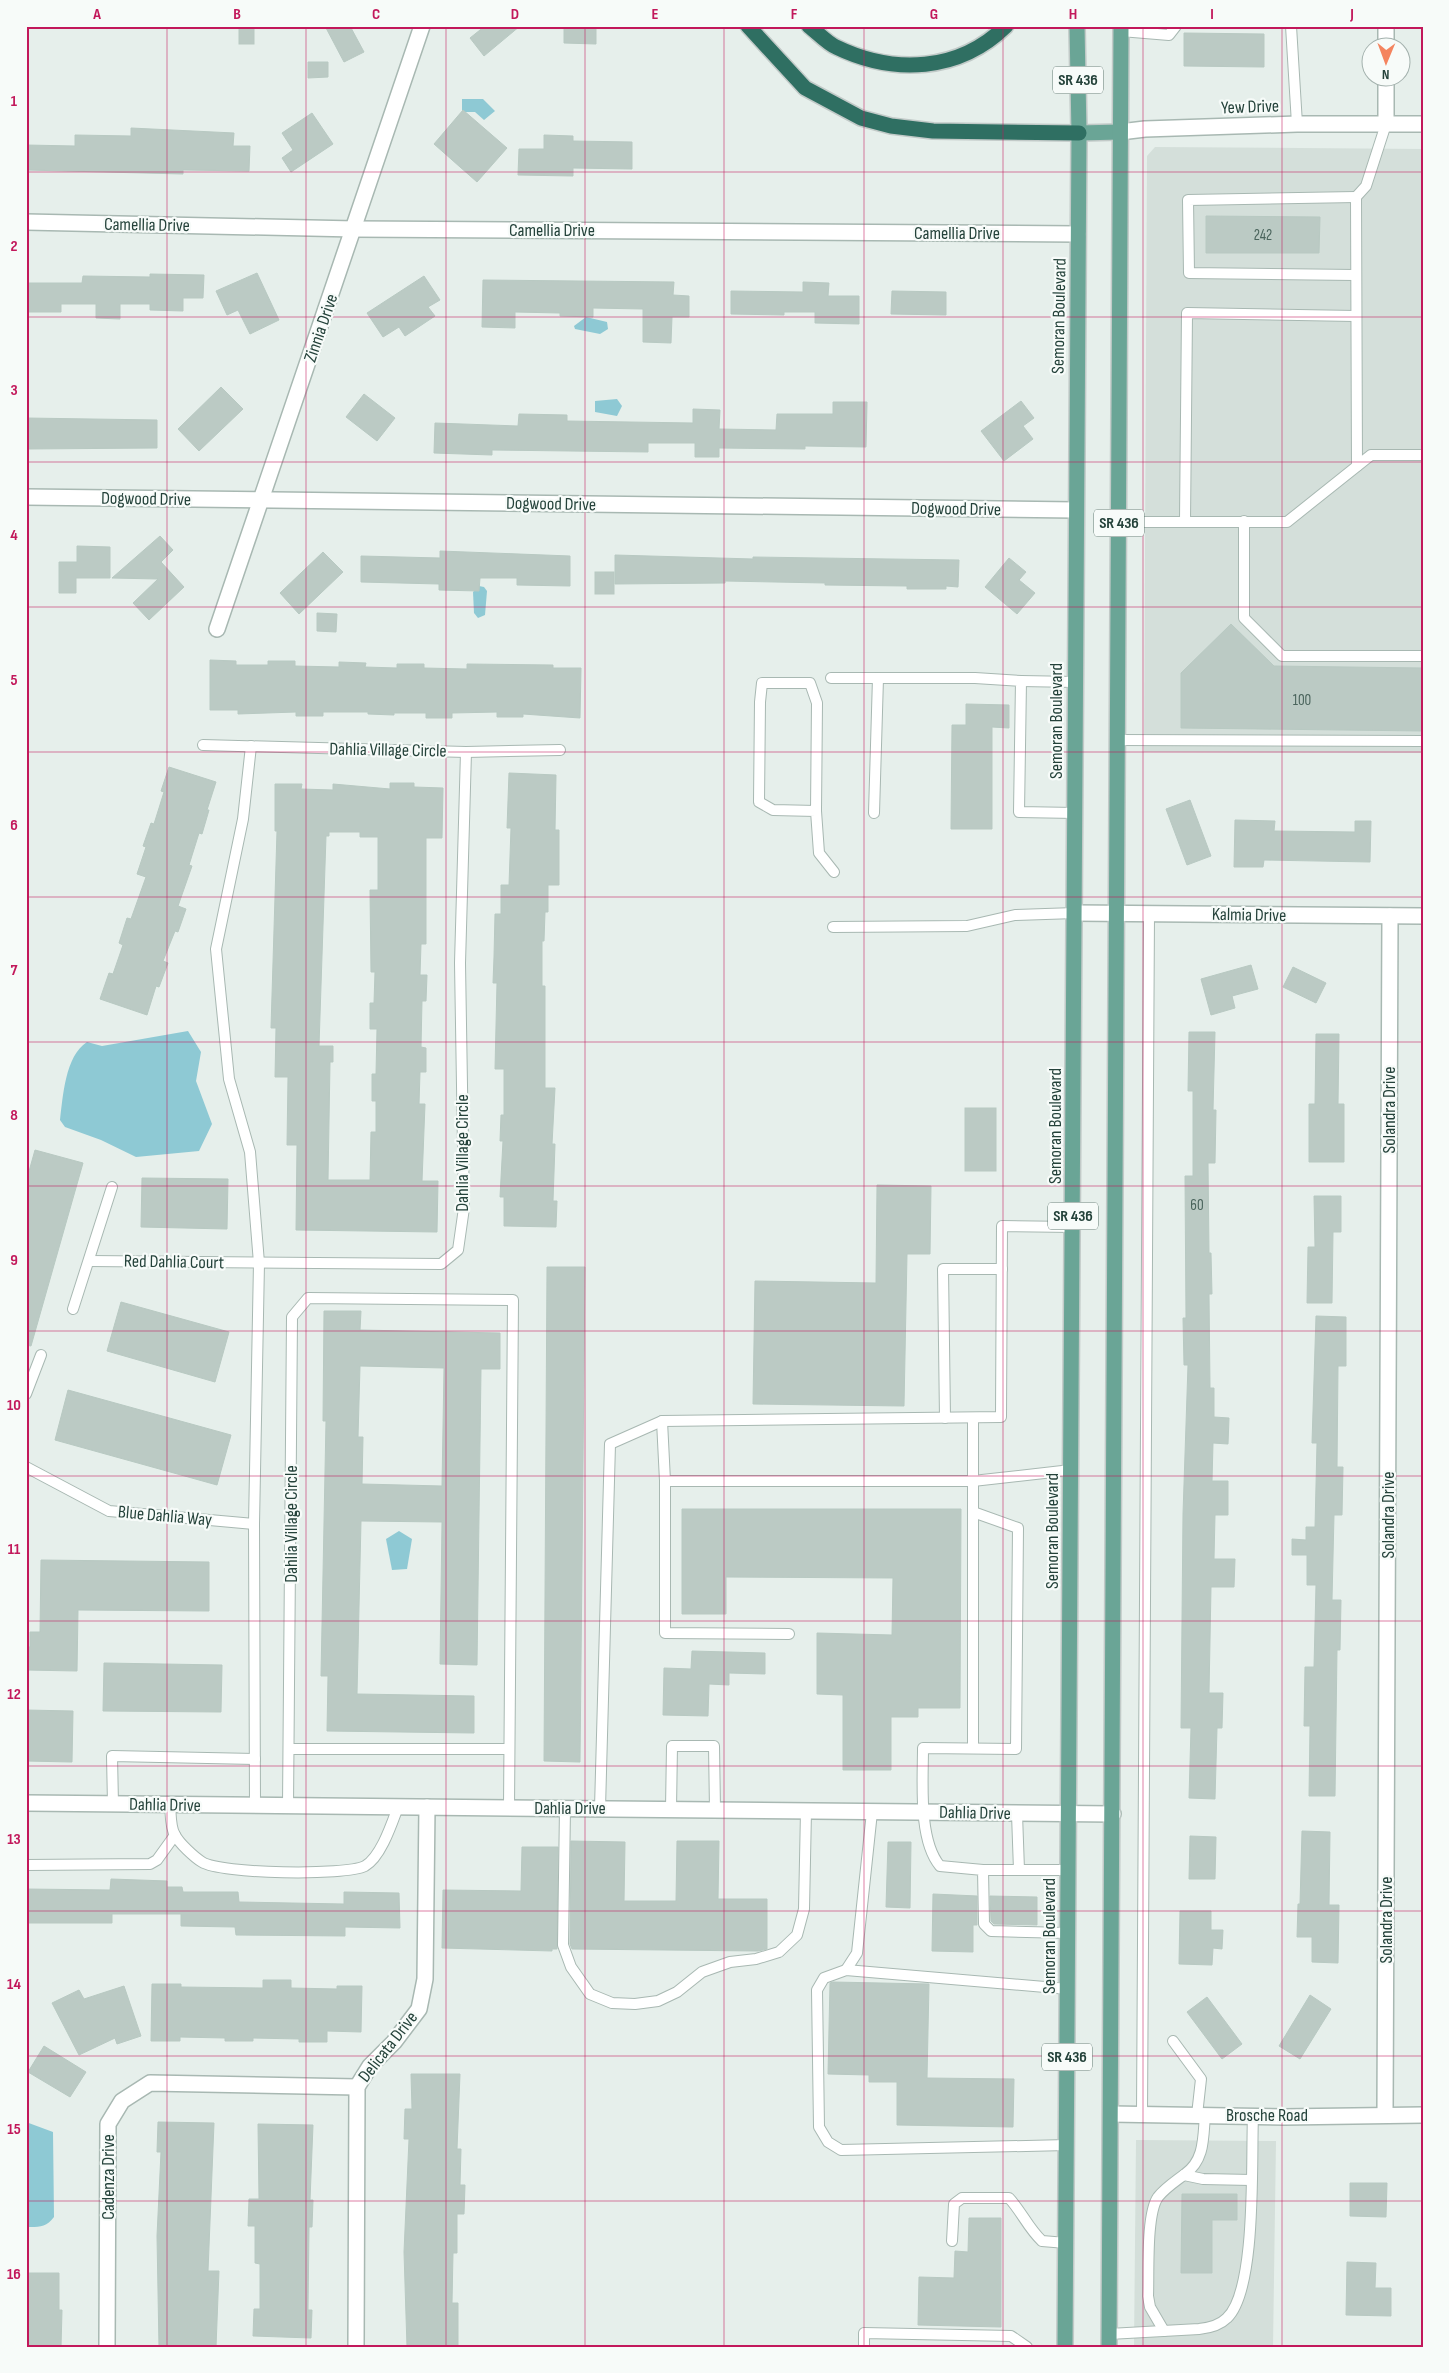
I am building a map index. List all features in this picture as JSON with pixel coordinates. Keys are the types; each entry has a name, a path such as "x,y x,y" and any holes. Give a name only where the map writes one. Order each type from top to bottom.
{"highway":[{"path":"748,26 805,88 861,118 891,126 933,130 1079,134"},
{"path":"809,26 834,47 876,63 913,66 954,60 991,41 1006,26"}],"main road":[{"name":"Semoran Boulevard","path":"1066,2347 1075,913 1075,510 1079,134 1077,26"},
{"name":"SR 436","path":"1109,2340 1118,913 1121,29"},
{"name":"Yew Drive","path":"1079,134 1120,132"}],"street":[{"name":"Zinnia Drive","path":"217,629 355,229 422,26"},
{"path":"1386,88 1386,124"},
{"name":"Yew Drive","path":"1120,132 1145,129 1297,124 1423,124"},
{"name":"Camellia Drive","path":"26,222 355,229 1078,234"},
{"name":"Dogwood Drive","path":"26,497 1075,510"},
{"name":"Kalmia Drive","path":"1075,913 1423,916"},
{"name":"Solandra Drive","path":"1385,2115 1390,916"},
{"name":"Dahlia Drive","path":"26,1803 1113,1814"},
{"name":"Delicata Drive","path":"356,2347 357,2087 370,2066 394,2042 419,2009 425,1979 428,1807"},
{"name":"Cadenza Drive","path":"107,2347 108,2124 122,2101 150,2083 357,2087"},
{"name":"Brosche Road","path":"1111,2114 1253,2116 1423,2115"}],"lane":[{"path":"1121,29 1169,35 1176,26"},
{"path":"1291,26 1297,124"},
{"path":"1356,466 1356,197 1366,186 1386,124"},
{"path":"1355,275 1189,273 1188,200 1356,197"},
{"path":"1185,522 1186,312 1355,316"},
{"path":"1119,522 1287,522 1371,455 1423,455"},
{"path":"1244,521 1244,618 1282,656 1423,656"},
{"path":"831,678 975,678 1075,682"},
{"path":"874,813 878,678"},
{"path":"1021,681 1019,812 1075,813"},
{"path":"816,811 774,810 759,802 760,702 762,683 810,683 817,703 816,811 819,854 834,872"},
{"path":"1118,740 1423,741"},
{"path":"204,745 251,746"},
{"name":"Dahlia Village Circle","path":"255,1806 254,1524 259,1263 250,1152 229,1080 216,949 243,819 251,746 466,752 460,963 464,1208 458,1250 441,1264 259,1263"},
{"path":"466,752 560,750"},
{"path":"833,927 967,926 1015,915 1075,913"},
{"path":"1142,2114 1150,914"},
{"path":"72,1309 112,1187"},
{"path":"600,1808 610,1444 662,1421 1001,1417 1002,1226 1073,1227"},
{"name":"Red Dahlia Court","path":"89,1261 259,1263"},
{"path":"945,1418 943,1269 1002,1269"},
{"name":"Dahlia Village Circle","path":"288,1806 290,1749 292,1317 308,1298 513,1300 508,1807"},
{"path":"26,1394 41,1355"},
{"path":"972,1748 973,1418"},
{"path":"662,1421 665,1634 789,1634"},
{"name":"Blue Dahlia Way","path":"26,1467 109,1511 254,1524"},
{"path":"664,1481 973,1481 1071,1470"},
{"path":"973,1512 1018,1528 1016,1749 923,1748 923,1812 933,1858 940,1866 983,1870 1068,1870"},
{"path":"671,1809 672,1746 714,1746 715,1809"},
{"path":"290,1749 509,1749"},
{"path":"113,1804 112,1756 255,1759"},
{"path":"170,1805 175,1835 202,1862 219,1869 352,1871 366,1865 375,1857 398,1807"},
{"path":"565,1808 563,1945 571,1967 590,1994 612,2003 635,2004 658,2001 677,1992 702,1972 730,1962 756,1960 779,1952 797,1936 804,1909 806,1811"},
{"path":"846,1970 857,1952 872,1812"},
{"path":"1017,1814 1019,1870"},
{"path":"26,1865 150,1864 157,1860 175,1835"},
{"path":"983,1870 984,1924 991,1931 1068,1933"},
{"path":"1067,2145 841,2150 828,2142 819,2127 817,1990 824,1978 846,1970 1068,1989"},
{"path":"1164,2331 1150,2307 1148,2296 1151,2216 1158,2197 1184,2175 1199,2159 1202,2148 1201,2079 1173,2041"},
{"path":"1109,2340 1164,2331 1211,2328 1228,2318 1239,2300 1248,2265 1253,2116"},
{"path":"1184,2175 1203,2179 1251,2180"},
{"path":"952,2240 954,2204 962,2198 1010,2198 1021,2211 1030,2230 1042,2241 1066,2242"},
{"path":"864,2347 864,2334 1011,2336 1027,2347"}],"shaded area":[{"path":"1155,147 1423,149 1423,753 1144,752 1147,156"},
{"path":"1136,2140 1276,2141 1273,2347 1134,2347"}],"water":[{"path":"462,99 483,99 495,111 484,120 475,112 462,112"},
{"path":"586,317 607,322 608,329 600,334 575,329 574,326"},
{"path":"617,399 622,406 617,416 595,412 595,401"},
{"path":"479,586 484,587 487,591 485,615 478,618 474,613 473,592"},
{"path":"188,1031 201,1052 196,1081 212,1124 199,1151 136,1157 101,1140 65,1127 60,1120 66,1078 74,1057 87,1042 102,1046"},
{"path":"399,1531 412,1539 407,1569 392,1570 386,1539"},
{"path":"26,2122 53,2132 54,2217 45,2225 38,2227 26,2227"}],"building":[{"path":"239,26 254,26 254,44 239,44"},
{"path":"325,26 350,26 364,52 344,62"},
{"path":"485,26 520,26 484,56 470,38"},
{"path":"564,26 596,26 596,44 564,43"},
{"path":"1184,33 1264,34 1264,67 1184,66"},
{"path":"308,62 328,62 328,77 308,78"},
{"path":"463,110 507,148 477,182 434,144"},
{"path":"312,113 333,144 291,172 282,158 293,150 282,133"},
{"path":"131,128 234,133 233,146 250,146 249,171 183,170 183,174 26,170 26,145 75,146 75,135 131,136"},
{"path":"544,135 573,136 573,141 632,142 632,169 573,168 573,176 518,175 519,149 544,149"},
{"path":"1206,216 1320,217 1319,253 1206,253"},
{"path":"257,273 279,320 250,334 238,310 227,315 216,291"},
{"path":"150,274 204,275 203,298 183,298 183,311 150,310 150,304 120,304 120,319 96,318 96,304 61,304 61,312 27,312 27,283 82,283 83,276 150,277"},
{"path":"424,276 440,300 428,307 435,316 405,336 399,327 383,337 367,313"},
{"path":"483,280 674,282 673,295 689,296 689,317 672,317 671,343 643,342 643,309 593,308 593,317 560,316 560,313 515,312 515,328 482,327"},
{"path":"803,282 829,283 828,296 859,296 859,324 815,323 815,312 784,312 784,315 731,314 731,291 803,292"},
{"path":"892,291 946,292 946,315 891,314"},
{"path":"221,387 243,409 199,451 178,429"},
{"path":"364,394 395,418 377,441 346,417"},
{"path":"1021,401 1034,418 1023,426 1033,439 1004,461 981,431"},
{"path":"833,402 867,402 866,447 805,446 805,449 719,448 719,457 695,457 695,443 648,443 648,452 492,450 492,455 434,453 435,423 518,426 519,414 567,415 567,421 693,423 693,409 720,410 719,429 776,430 777,414 833,414"},
{"path":"26,418 157,420 157,448 26,449"},
{"path":"160,536 173,550 161,562 184,587 149,620 133,603 158,579 112,578"},
{"path":"77,546 110,547 110,578 76,578 76,593 59,593 59,562 77,562"},
{"path":"440,551 570,556 570,586 517,585 517,578 480,578 479,591 439,590 439,584 361,582 361,556 440,558"},
{"path":"323,552 343,572 299,614 280,593"},
{"path":"615,555 753,559 753,557 959,560 958,587 946,586 946,589 907,589 907,586 725,581 725,583 615,584"},
{"path":"1009,558 1026,572 1019,580 1035,593 1017,614 985,587"},
{"path":"595,572 614,572 614,594 595,594"},
{"path":"317,613 337,614 336,632 317,631"},
{"path":"1231,624 1274,666 1423,668 1423,731 1181,728 1181,673"},
{"path":"210,660 236,661 236,665 268,665 268,661 295,661 295,666 339,667 339,662 366,663 365,667 397,668 397,664 424,664 424,668 467,669 467,664 553,665 553,668 581,668 580,718 523,714 523,717 497,717 497,712 452,713 452,718 426,718 426,713 394,713 394,715 368,714 368,712 323,712 323,716 296,716 296,712 238,714 238,710 210,710"},
{"path":"966,704 1009,705 1009,728 992,727 992,829 951,829 952,725 966,725"},
{"path":"169,767 216,782 202,834 199,833 189,865 192,866 178,906 186,909 178,932 175,931 163,961 168,963 159,987 156,986 147,1015 100,999 109,973 113,974 123,945 119,943 127,918 131,919 146,877 137,874 146,847 143,846 151,823 154,824 164,792 161,791"},
{"path":"509,773 556,775 555,830 559,830 559,885 548,885 548,912 545,912 544,941 542,941 542,986 545,986 545,1088 555,1088 552,1144 555,1144 553,1201 557,1201 556,1227 504,1226 504,1197 500,1197 503,1141 500,1141 501,1115 504,1115 504,1069 495,1069 497,983 493,983 495,914 501,914 501,885 509,885 511,828 507,828"},
{"path":"390,783 414,783 414,787 443,788 442,838 426,838 426,944 421,944 420,975 427,975 426,1001 422,1001 421,1047 426,1048 426,1072 420,1072 419,1104 425,1104 422,1181 438,1181 437,1232 296,1230 297,1145 287,1145 288,1077 275,1077 276,1028 271,1028 277,831 275,831 275,784 302,784 301,789 333,790 333,784 390,789","holes":["329,832 360,832 360,837 378,837 378,890 370,890 371,972 375,972 374,1003 370,1003 370,1029 377,1029 376,1074 372,1074 372,1101 376,1101 376,1132 371,1132 370,1180 328,1180 330,1062 333,1062 333,1046 319,1046 326,836 329,836"]},
{"path":"1190,800 1211,856 1187,865 1166,809"},
{"path":"1235,820 1275,821 1274,831 1355,832 1355,821 1371,821 1370,862 1264,860 1263,867 1234,867"},
{"path":"1251,965 1258,989 1232,996 1235,1008 1211,1015 1201,979"},
{"path":"1293,967 1326,983 1316,1003 1283,987"},
{"path":"1189,1032 1215,1032 1213,1110 1216,1110 1215,1163 1208,1163 1209,1253 1211,1253 1212,1294 1209,1294 1210,1388 1214,1388 1214,1417 1229,1418 1228,1444 1213,1443 1212,1481 1228,1481 1228,1515 1215,1515 1214,1559 1235,1559 1234,1587 1211,1587 1209,1693 1223,1693 1222,1728 1217,1728 1215,1799 1189,1798 1191,1728 1181,1728 1183,1514 1188,1365 1184,1365 1183,1318 1186,1318 1185,1176 1193,1176 1193,1091 1188,1091"},
{"path":"1316,1034 1339,1034 1338,1104 1344,1104 1344,1162 1309,1162 1309,1104 1315,1104"},
{"path":"965,1108 996,1108 996,1171 965,1171"},
{"path":"35,1150 83,1163 31,1346 26,1345 26,1182"},
{"path":"142,1178 228,1179 227,1229 141,1227"},
{"path":"877,1185 931,1186 930,1254 907,1254 904,1406 753,1404 755,1281 876,1283"},
{"path":"1314,1196 1341,1196 1341,1232 1333,1232 1332,1303 1307,1303 1308,1247 1315,1247"},
{"path":"547,1267 585,1267 580,1762 544,1761"},
{"path":"121,1302 229,1332 215,1382 107,1351"},
{"path":"324,1311 361,1311 360,1330 500,1333 500,1369 481,1369 477,1665 440,1664 442,1522 361,1521 357,1694 474,1696 474,1733 327,1731 328,1676 321,1676 326,1421 323,1421","holes":["360,1366 444,1368 442,1486 362,1484 363,1437 358,1437"]},
{"path":"1316,1316 1346,1317 1346,1366 1338,1366 1337,1467 1343,1467 1342,1515 1334,1515 1332,1600 1341,1600 1340,1650 1337,1650 1335,1796 1309,1796 1310,1726 1304,1726 1305,1667 1314,1667 1316,1585 1307,1585 1307,1555 1292,1555 1292,1539 1306,1540 1306,1527 1315,1527 1317,1443 1312,1443"},
{"path":"68,1390 231,1435 217,1485 55,1440"},
{"path":"682,1509 961,1509 960,1708 918,1708 918,1717 891,1717 891,1770 843,1770 843,1695 817,1694 817,1633 892,1635 893,1578 726,1577 726,1614 682,1614"},
{"path":"41,1560 209,1562 209,1611 78,1610 77,1671 26,1670 26,1647 30,1647 30,1632 40,1632"},
{"path":"692,1651 765,1653 765,1674 729,1673 729,1685 709,1684 708,1716 663,1715 664,1668 691,1669"},
{"path":"104,1663 222,1665 221,1712 103,1711"},
{"path":"26,1710 73,1711 72,1762 26,1761"},
{"path":"1302,1831 1330,1832 1329,1905 1339,1905 1338,1963 1312,1962 1312,1937 1297,1937"},
{"path":"1190,1836 1216,1837 1215,1879 1189,1879"},
{"path":"571,1841 625,1842 624,1901 676,1901 677,1841 719,1841 718,1899 767,1899 767,1949 758,1951 572,1949 570,1944"},
{"path":"888,1842 911,1842 910,1908 886,1907"},
{"path":"522,1847 558,1847 557,1949 552,1949 552,1951 442,1948 443,1890 521,1891"},
{"path":"111,1879 167,1881 167,1887 182,1887 183,1892 238,1892 239,1902 344,1904 344,1892 399,1893 400,1928 345,1927 345,1936 236,1935 235,1927 181,1926 181,1914 112,1914 112,1923 26,1923 26,1889 110,1890"},
{"path":"933,1894 977,1896 977,1925 973,1925 973,1952 932,1951"},
{"path":"990,1896 1037,1897 1037,1925 994,1924 991,1921"},
{"path":"1180,1911 1211,1911 1211,1930 1223,1930 1222,1949 1213,1948 1212,1965 1179,1964"},
{"path":"263,1980 291,1980 291,1988 337,1989 337,1986 362,1986 361,2032 327,2031 327,2042 299,2042 299,2039 253,2038 253,2041 225,2041 225,2038 180,2037 180,2041 151,2041 152,1984 181,1984 181,1987 263,1988"},
{"path":"830,1983 929,1984 927,2078 1014,2079 1013,2127 897,2125 897,2082 869,2082 869,2075 828,2074"},
{"path":"124,1986 141,2036 117,2044 115,2038 79,2055 52,2003 79,1990 84,1999"},
{"path":"1310,1995 1331,2009 1300,2059 1279,2046"},
{"path":"1207,1997 1242,2044 1222,2059 1187,2012"},
{"path":"44,2046 86,2072 70,2097 28,2072"},
{"path":"411,2074 460,2074 457,2149 461,2149 460,2185 465,2185 464,2214 457,2214 457,2253 453,2253 452,2303 458,2303 458,2347 407,2347 404,2252 409,2139 404,2139 405,2109 412,2109"},
{"path":"158,2122 214,2123 208,2271 219,2271 216,2347 159,2347 157,2236 161,2152 157,2152"},
{"path":"258,2124 313,2125 310,2200 313,2200 312,2227 309,2227 308,2310 312,2310 311,2338 253,2336 254,2309 260,2309 260,2264 255,2263 255,2226 248,2226 249,2199 259,2199"},
{"path":"1350,2183 1387,2183 1386,2217 1350,2216"},
{"path":"1182,2194 1237,2194 1237,2220 1212,2220 1212,2273 1181,2273"},
{"path":"969,2218 1001,2218 1001,2327 918,2325 919,2277 954,2278 955,2251 968,2252"},
{"path":"1347,2262 1376,2263 1375,2288 1391,2288 1391,2316 1346,2315"},
{"path":"26,2273 59,2273 59,2310 62,2310 61,2347 26,2347"}]}
